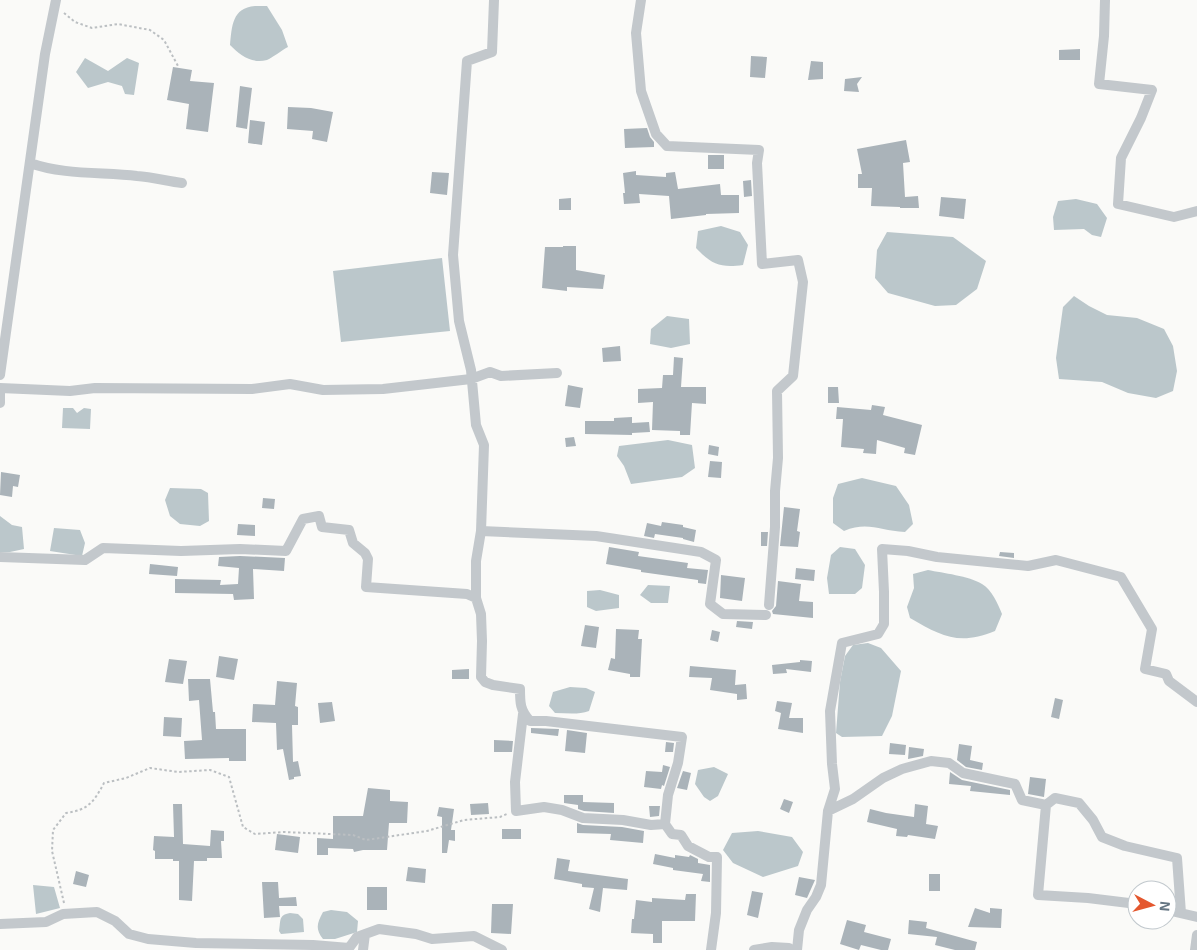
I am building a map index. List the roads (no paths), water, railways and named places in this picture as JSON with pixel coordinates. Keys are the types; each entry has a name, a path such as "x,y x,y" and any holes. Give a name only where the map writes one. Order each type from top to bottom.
{"street":[{"path":"494,0 492,52 467,61 453,255 459,321 471,370 476,425 484,445 481,531 476,561 476,598 481,614 481,677 485,682 493,685 520,689 520,705 523,714 515,782 516,811 544,806 584,818 623,820 651,825 665,824"},
{"path":"481,531 596,536 701,552 716,560 710,604 723,614 767,610 775,527 775,491 778,458 777,391 793,376 803,282 798,260 762,264 757,163 759,150 667,146 656,134 641,91 636,33 641,0"},
{"path":"1105,0 1104,36 1099,84 1152,90 1141,118 1121,158 1118,204 1174,217 1197,212"},
{"path":"0,375 45,54 55,2"},
{"path":"30,163 48,168 135,176 182,183"},
{"path":"0,388 62,391 95,388 252,389 290,384 323,390 373,389 471,379 490,372 501,376 557,373"},
{"path":"0,393 0,403"},
{"path":"0,557 85,560 103,548 181,551 240,549 286,551 303,519 319,516 322,527 349,530 353,543 365,553 368,559 366,587 467,594 476,598"},
{"path":"797,950 799,930 807,910 816,898 821,885 828,811 834,789 830,711 842,643 878,634 884,624 882,549 908,550 937,557 1028,566 1056,560 1121,577 1152,629 1146,669 1166,674 1168,681 1197,702"},
{"path":"523,714 530,721 546,721 682,738 678,763 668,795 665,824 672,834 681,835 688,846 709,857 717,857 716,913 711,950"},
{"path":"828,811 854,798 883,778 902,769 931,761 950,763 963,773 1015,784 1022,800 1046,805 1056,798 1079,804 1093,820 1102,837 1125,846 1177,858 1181,913"},
{"path":"1046,805 1038,895 1127,903"},
{"path":"0,924 46,922 63,914 97,912 115,921 129,934 148,939 196,943 313,945 349,948 357,937 379,929 416,934 432,939 474,936 502,950"},
{"path":"1177,912 1197,917"},
{"path":"363,950 364,934"},
{"path":"1195,950 1197,935"},
{"path":"754,950 772,947 789,948 790,950"}]}
